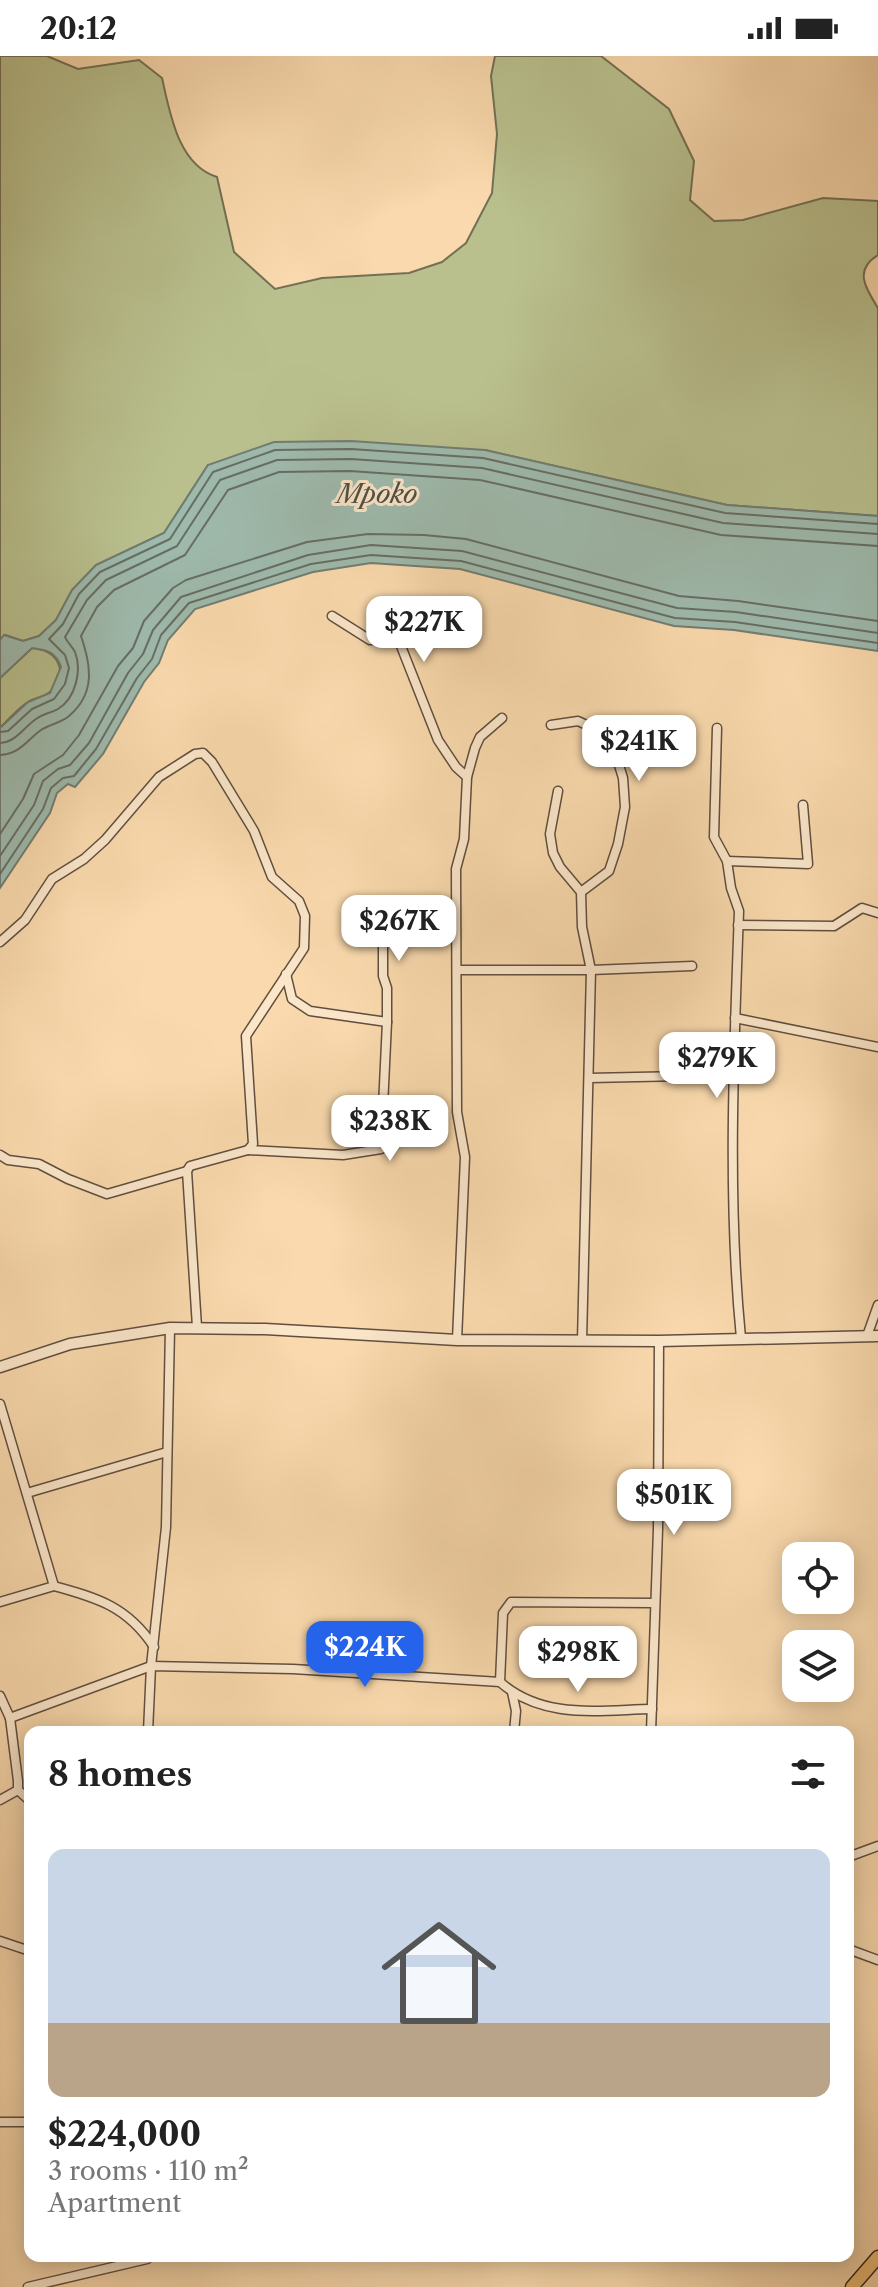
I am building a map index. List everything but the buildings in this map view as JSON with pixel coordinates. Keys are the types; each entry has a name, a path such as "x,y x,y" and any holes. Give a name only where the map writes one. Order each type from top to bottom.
{"main road":[{"path":"852,2287 878,2257"}],"street":[{"path":"332,616 365,638 399,641 438,740 456,767 467,777"},
{"path":"457,1340 465,1157 457,1112 456,869 464,839 467,777 480,737 502,718"},
{"path":"551,725 578,721 610,736 623,778 625,807 617,851 609,871 581,892"},
{"path":"717,728 714,837 727,861 731,888 739,911 732,1075 732,1250 741,1338"},
{"path":"0,942 25,920 52,879 84,859 105,840 159,777 195,754 203,753 219,771 254,831 272,877 299,901 305,916 304,948 246,1036 255,1135 248,1150"},
{"path":"558,791 550,834 553,853 560,867 581,892 582,927 591,970 582,1341"},
{"path":"727,861 808,864 803,805"},
{"path":"197,1327 187,1171 190,1166 248,1150 343,1155 381,1149 387,1022 387,988 383,976 383,904"},
{"path":"738,925 834,926 862,908 878,913"},
{"path":"457,970 692,966"},
{"path":"286,974 292,999 310,1011 387,1022"},
{"path":"735,1018 878,1047"},
{"path":"589,1078 732,1075"},
{"path":"0,1155 8,1160 39,1164 107,1194 187,1171"},
{"path":"0,1367 70,1344 170,1328 197,1327 457,1340 659,1341 873,1336 878,1305"},
{"path":"148,1726 151,1666 166,1527 170,1328"},
{"path":"651,1726 658,1529 659,1341"},
{"path":"0,1404 54,1586"},
{"path":"27,1493 167,1452"},
{"path":"0,1602 54,1586 110,1605 140,1626 154,1647"},
{"path":"500,1682 503,1613 511,1602 654,1603"},
{"path":"10,1718 151,1666 293,1669 500,1682 512,1692 554,1711 652,1709"},
{"path":"512,1692 516,1711 515,1726"},
{"path":"0,1699 10,1718 18,1790 24,1796"},
{"path":"0,1800 18,1790"},
{"path":"854,1855 878,1846"},
{"path":"0,1941 24,1949"},
{"path":"854,1951 878,1960"},
{"path":"0,2122 24,2122"},
{"path":"28,2287 134,2262"}],"green space":[{"path":"0,56 47,56 78,69 139,60 162,78 173,122 185,150 204,171 217,177 234,252 275,289 322,278 409,273 442,262 466,243 492,193 497,134 491,76 495,56 601,56 669,109 694,161 690,200 714,221 743,220 823,198 878,201 878,255 866,267 864,280 878,308 878,516 727,505 485,450 208,465 164,533 96,565 72,590 56,620 39,636 23,641 5,635 0,640"},
{"path":"32,648 48,652 58,662 57,683 49,693 21,707 0,728 0,678"}],"water":[{"name":"Mpoko","path":"351,441 485,450 727,505 878,516 878,651 734,630 674,626 460,569 371,563 313,572 195,609 168,640 159,663 144,682 103,754 75,787 68,784 57,793 50,813 0,888 0,728 28,702 50,693 61,667 50,653 32,648 0,678 0,640 4,635 23,641 39,636 56,620 72,590 96,565 164,533 208,465 274,442"}]}
